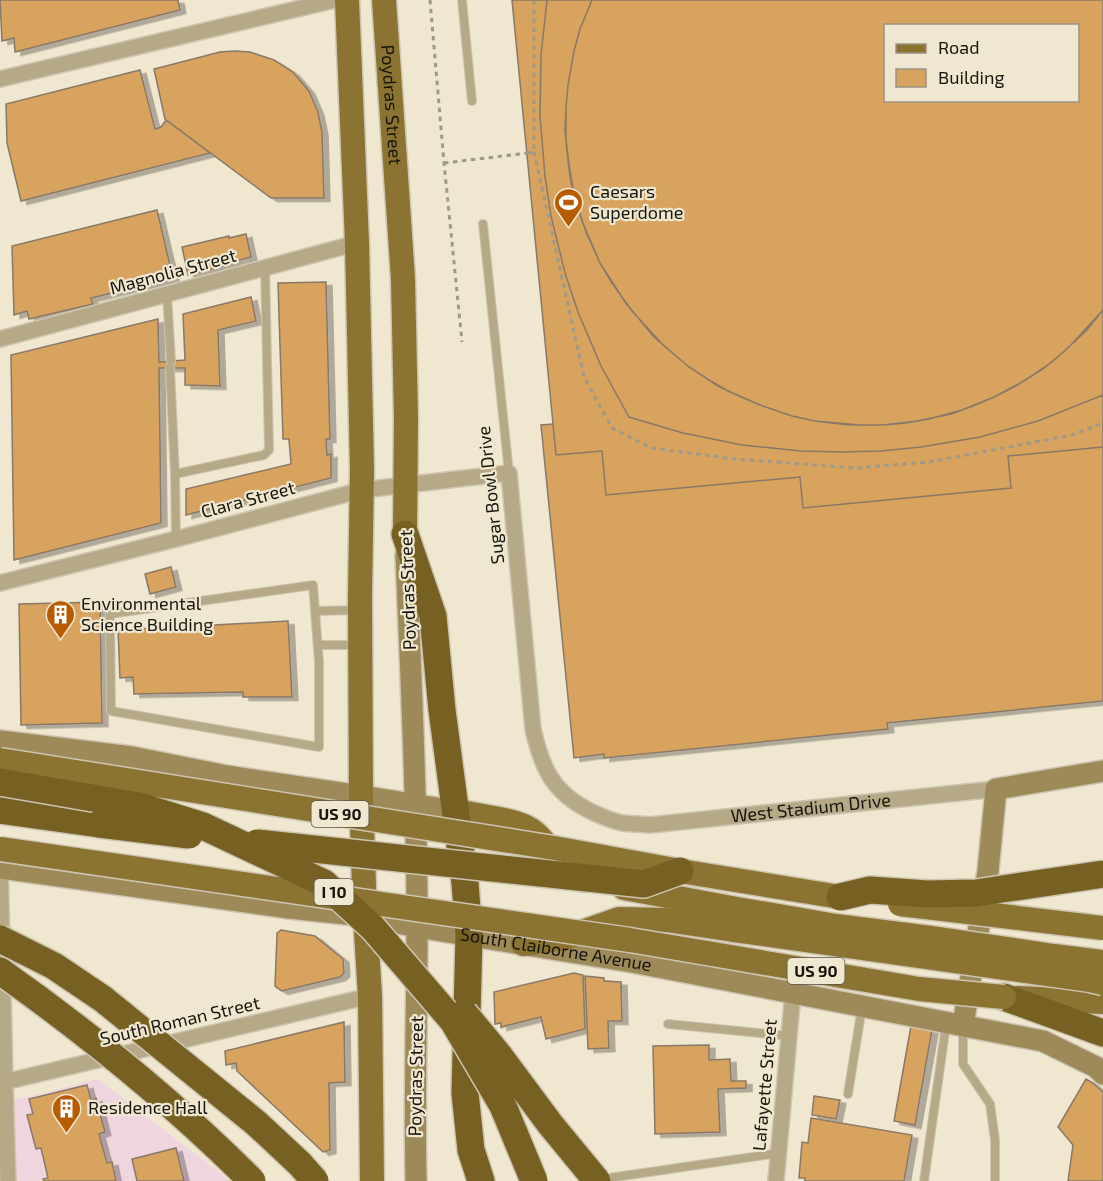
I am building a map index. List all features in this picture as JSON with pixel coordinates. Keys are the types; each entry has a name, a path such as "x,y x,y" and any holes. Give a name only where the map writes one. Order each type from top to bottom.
{"highway":[{"path":"405,534 433,616 442,710 465,883 469,935 465,1093 471,1150 481,1181"},
{"name":"I 10","path":"0,782 139,806 203,826 324,883 369,922 453,1021 503,1106 534,1181"},
{"path":"0,810 323,851 644,884 680,871"},
{"path":"840,897 870,890 927,894 976,893 1098,874"},
{"path":"369,922 422,962 498,1054 550,1124 597,1181"},
{"path":"0,939 54,966 103,999 256,1123 315,1181"},
{"path":"0,971 49,1006 170,1104 252,1181"},
{"path":"1004,997 1103,1033"}],"main road":[{"path":"347,0 357,243 362,490 361,796 369,922 372,1181"},
{"name":"Poydras Street","path":"384,0 403,279 406,418 405,534"},
{"name":"US 90","path":"0,760 542,846 840,897 1103,928"},
{"path":"456,811 508,821 529,828 548,846 563,869 579,879 735,919 1103,983"},
{"name":"South Claiborne Avenue","path":"0,849 630,940 920,989 1004,997 1103,1002"},
{"path":"523,944 565,938 619,919 735,919 836,926 1103,962"}],"street":[{"path":"0,79 335,0"},
{"name":"Magnolia Street","path":"0,339 357,243"},
{"name":"Clara Street","path":"0,583 362,490 509,473"},
{"name":"Sugar Bowl Drive","path":"509,473 533,729 542,761"},
{"name":"Poydras Street","path":"405,534 415,805 416,1181"},
{"path":"0,741 132,757 227,776 456,811"},
{"name":"West Stadium Drive","path":"542,761 558,788 570,800 598,815 621,822 650,825 996,789 1103,771"},
{"path":"955,1024 988,871 996,789"},
{"path":"0,838 2,1082 8,1181"},
{"name":"South Claiborne Avenue","path":"0,868 469,935 793,992 1044,1041 1096,1067 1103,1074"},
{"name":"Lafayette Street","path":"776,1181 793,992"},
{"name":"South Roman Street","path":"2,1082 370,996"}],"lane":[{"path":"462,0 472,101"},
{"name":"Sugar Bowl Drive","path":"483,224 509,473"},
{"path":"175,474 264,455 269,450 265,267"},
{"path":"167,294 176,539"},
{"path":"313,585 318,645 319,747 111,711 110,614 313,585"},
{"path":"315,611 360,610"},
{"path":"318,645 361,645"},
{"path":"848,1094 862,1006"},
{"path":"668,1024 789,1036"},
{"path":"924,1181 955,1024"},
{"path":"955,1024 963,1064 990,1104 995,1140 994,1181"},
{"path":"587,1181 779,1153"}],"path":[{"path":"534,0 534,152 584,377 612,428 651,448 735,459 856,468 929,462 1072,435 1103,423"},
{"path":"430,1 462,342"},
{"path":"444,163 534,152"}],"shaded area":[{"path":"98,1079 230,1181 0,1181 0,1104"}],"building":[{"path":"0,0 178,0 180,10 15,52 14,38 2,41"},
{"path":"512,0 547,0 541,55 540,116 551,216 565,273 578,312 601,366 629,417 683,433 742,445 801,451 881,451 980,437 1038,421 1103,395 1103,447 1008,456 1011,488 803,508 800,477 606,495 602,451 556,455"},
{"name":"Caesars Superdome","path":"547,0 592,0 574,51 566,108 566,142 570,177 586,232 600,263 625,302 654,337 689,367 718,386 739,396 792,416 849,425 906,423 962,410 1014,387 1043,369 1061,354 1086,331 1103,310 1103,395 1038,421 980,437 881,451 801,451 742,445 683,433 629,417 601,366 578,312 565,273 551,216 540,116 541,55"},
{"path":"592,0 1103,0 1103,310 1052,362 1024,381 994,397 951,414 883,425 815,421 760,405 728,391 689,367 663,345 632,311 600,263 582,221 569,165 565,131 566,108 574,51"},
{"path":"220,52 250,52 274,60 293,72 309,91 318,112 322,132 324,198 271,198 165,119 154,69"},
{"path":"140,70 155,129 161,127 166,120 210,153 21,201 7,143 6,104"},
{"path":"157,210 173,278 91,298 93,304 29,319 27,311 14,315 12,246"},
{"path":"246,234 251,257 188,275 182,247"},
{"path":"326,282 330,439 326,439 327,455 331,454 331,478 186,515 186,489 291,464 289,439 283,439 278,283"},
{"path":"251,297 256,321 218,330 220,386 185,385 185,368 159,368 161,523 14,560 11,355 158,319 159,362 185,360 183,314"},
{"path":"553,424 556,455 602,451 606,495 800,477 803,508 1011,488 1008,456 1103,447 1103,701 887,723 888,729 604,758 604,754 574,758 541,425"},
{"path":"171,567 176,587 150,594 145,574"},
{"name":"Environmental Science Building","path":"100,602 102,723 21,725 19,604"},
{"path":"288,621 292,697 243,697 243,692 134,694 133,677 120,678 118,630"},
{"path":"281,930 315,936 343,959 344,973 340,977 282,991 277,988 275,986 277,933"},
{"path":"574,973 583,975 585,1029 546,1039 541,1017 501,1027 501,1023 495,1024 494,992"},
{"path":"585,976 604,978 604,981 621,982 622,1021 608,1021 609,1048 588,1049"},
{"path":"344,1022 345,1082 329,1083 330,1150 323,1152 237,1071 236,1063 226,1065 225,1051"},
{"path":"911,1026 932,1030 915,1125 894,1121"},
{"path":"709,1045 709,1060 730,1059 731,1081 746,1081 746,1088 718,1089 720,1132 655,1134 653,1046"},
{"path":"1086,1079 1103,1092 1103,1181 1068,1181 1073,1145 1058,1127"},
{"name":"Residence Hall","path":"87,1085 91,1100 96,1098 105,1132 99,1134 107,1163 112,1162 116,1181 44,1181 43,1179 48,1178 41,1148 36,1149 27,1115 33,1114 29,1099"},
{"path":"814,1096 840,1100 836,1119 812,1115"},
{"path":"811,1118 912,1135 904,1181 805,1181 805,1178 799,1178 802,1142 808,1143"},
{"name":"Residence Hall","path":"176,1148 184,1181 137,1181 132,1159"}],"place":[{"name":"Caesars Superdome","path":"569,228"},
{"name":"Environmental Science Building","path":"60,640"},
{"name":"Residence Hall","path":"67,1134"}]}
